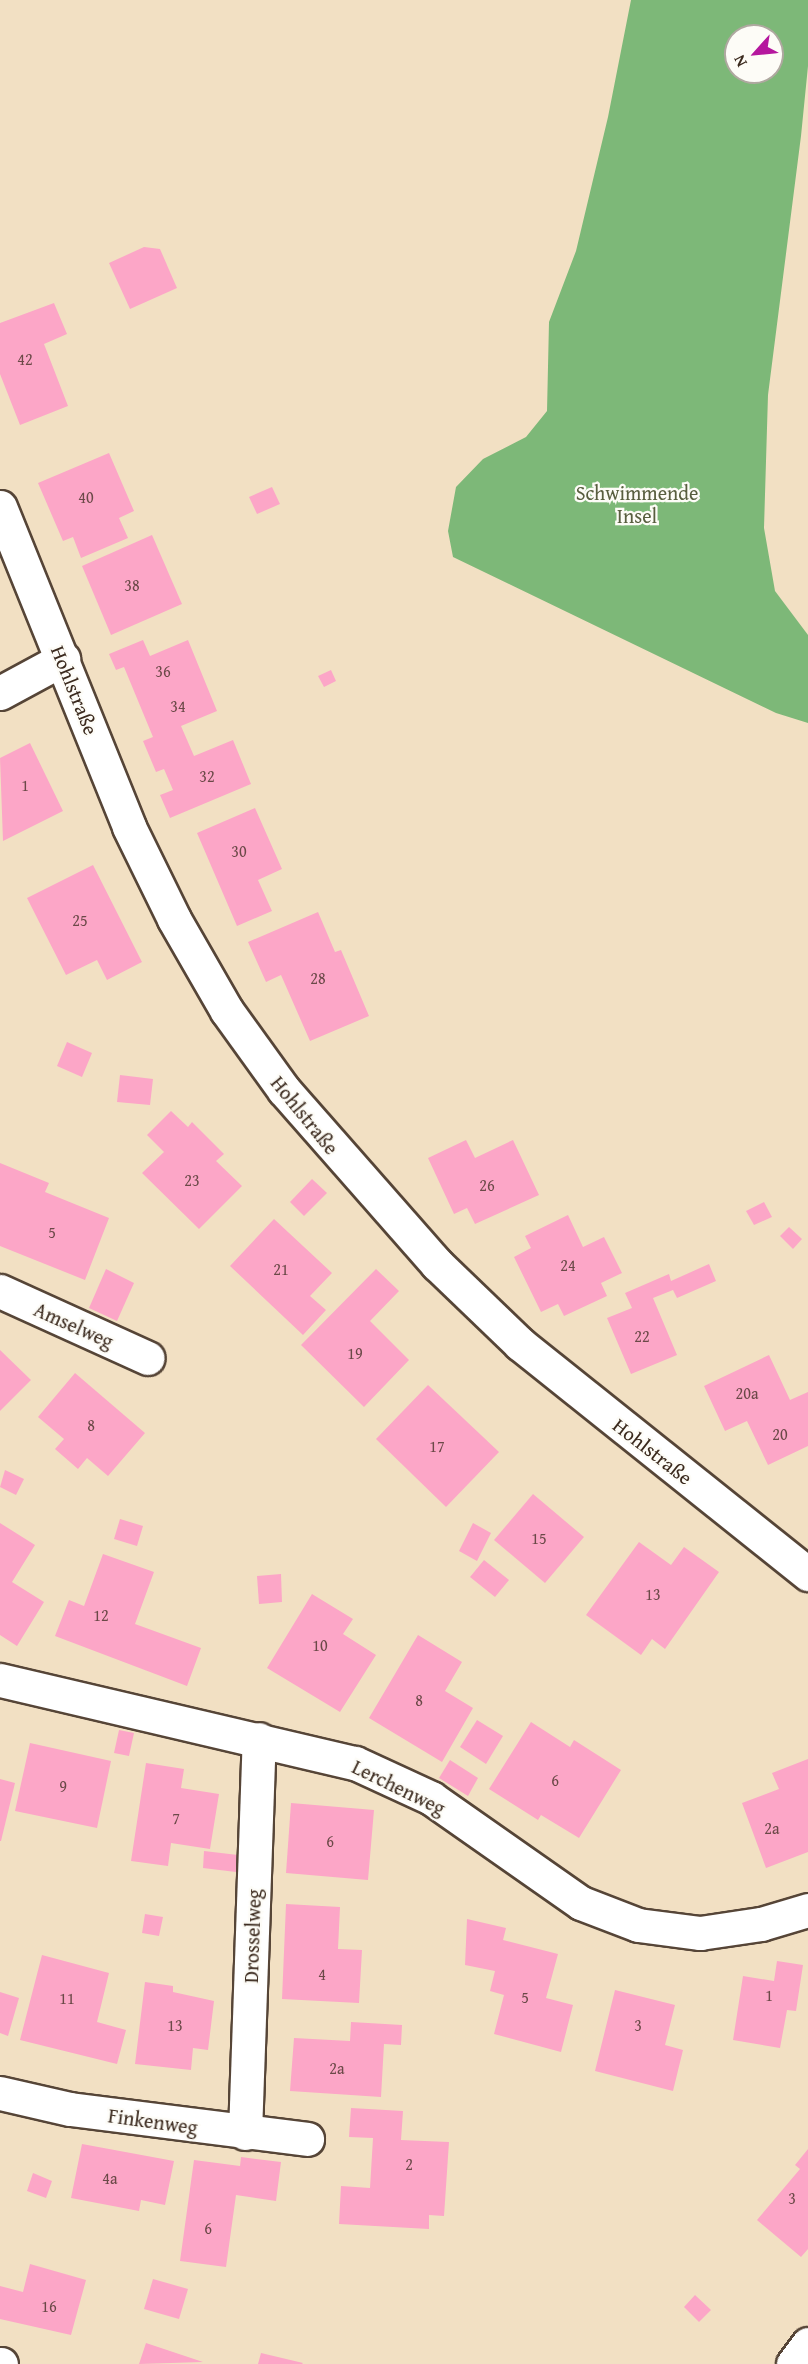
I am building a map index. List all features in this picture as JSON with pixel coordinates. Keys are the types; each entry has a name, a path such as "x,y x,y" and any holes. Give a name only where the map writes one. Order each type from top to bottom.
{"street":[{"name":"Hohlstraße","path":"0,507 129,827 174,919 227,1011 284,1090 437,1264 520,1344 808,1574"},
{"path":"0,693 63,659"},
{"name":"Amselweg","path":"0,1292 148,1358"},
{"name":"Lerchenweg","path":"0,1680 355,1762 431,1798 581,1903 638,1925 700,1933 761,1924 808,1910"},
{"name":"Drosselweg","path":"245,2133 259,1740"},
{"name":"Finkenweg","path":"0,2093 70,2109 245,2133 307,2139"},
{"path":"793,2364 808,2344"}],"green space":[{"name":"Schwimmende Insel","path":"631,0 808,0 808,66 801,136 768,395 764,528 775,591 808,635 808,723 776,713 453,557 448,531 456,487 483,459 526,437 547,411 549,322 576,251 608,117"}],"building":[{"path":"144,247 160,249 177,288 130,309 109,263"},
{"path":"54,303 67,334 44,344 68,406 20,425 0,374 0,323"},
{"path":"109,453 134,511 119,518 128,538 81,558 73,537 63,541 38,483"},
{"path":"272,487 280,504 257,514 249,497"},
{"path":"152,535 182,604 111,635 82,566"},
{"path":"143,640 150,656 188,640 217,711 181,726 194,756 233,740 251,784 170,818 160,795 173,790 164,769 156,772 143,741 153,737 124,667 116,670 109,654"},
{"path":"331,670 336,681 324,687 318,676"},
{"path":"30,743 63,811 3,841 0,758"},
{"path":"255,808 282,869 258,880 272,911 237,926 197,833"},
{"path":"93,865 142,962 107,980 97,960 66,975 27,898"},
{"path":"318,912 335,952 341,950 369,1016 310,1041 281,975 266,982 248,942"},
{"path":"67,1042 92,1053 82,1077 57,1066"},
{"path":"120,1075 153,1079 150,1105 117,1102"},
{"path":"171,1111 188,1127 192,1122 224,1154 216,1161 242,1186 199,1229 142,1173 164,1152 147,1135"},
{"path":"466,1140 475,1158 513,1140 539,1195 475,1224 467,1208 454,1214 428,1158"},
{"path":"0,1163 49,1183 45,1192 109,1218 85,1280 0,1246"},
{"path":"312,1179 327,1193 304,1216 290,1202"},
{"path":"764,1202 772,1217 754,1225 746,1211"},
{"path":"568,1215 583,1247 604,1237 622,1273 601,1283 607,1296 564,1316 558,1304 541,1312 514,1257 531,1248 525,1236"},
{"path":"274,1219 332,1273 310,1296 326,1310 303,1335 230,1266"},
{"path":"789,1227 802,1239 793,1249 780,1236"},
{"path":"709,1264 716,1281 677,1298 673,1290 653,1298 677,1355 631,1374 607,1318 632,1308 625,1293 669,1274 671,1281"},
{"path":"106,1269 134,1283 117,1321 89,1308"},
{"path":"376,1269 399,1291 370,1321 409,1360 364,1407 301,1345"},
{"path":"0,1350 31,1380 0,1411"},
{"path":"769,1355 790,1400 808,1392 808,1446 768,1465 747,1421 725,1431 704,1386"},
{"path":"75,1373 145,1433 108,1476 87,1458 78,1469 55,1449 64,1439 38,1417"},
{"path":"428,1385 499,1452 446,1507 376,1439"},
{"path":"5,1470 24,1479 16,1495 0,1487"},
{"path":"533,1494 584,1537 545,1583 494,1540"},
{"path":"120,1519 143,1526 137,1546 114,1539"},
{"path":"0,1523 35,1545 12,1582 44,1602 17,1646 0,1635"},
{"path":"473,1523 491,1533 477,1561 459,1551"},
{"path":"639,1542 671,1565 684,1547 719,1572 665,1649 652,1639 641,1655 586,1615"},
{"path":"103,1554 154,1572 135,1624 201,1648 187,1686 55,1636 69,1600 84,1606"},
{"path":"484,1560 509,1580 495,1597 470,1577"},
{"path":"281,1574 282,1602 259,1604 257,1576"},
{"path":"312,1594 353,1619 343,1634 376,1655 340,1712 267,1668"},
{"path":"418,1635 462,1662 445,1691 473,1708 442,1762 369,1718"},
{"path":"477,1720 503,1736 486,1764 460,1747"},
{"path":"531,1722 570,1747 574,1740 621,1770 579,1838 541,1815 538,1820 489,1789"},
{"path":"119,1730 134,1733 129,1756 114,1753"},
{"path":"30,1743 111,1761 97,1828 15,1811"},
{"path":"808,1759 808,1852 766,1868 742,1803 779,1789 772,1773"},
{"path":"450,1760 478,1778 468,1796 439,1778"},
{"path":"146,1763 184,1769 181,1788 219,1794 210,1849 171,1843 168,1866 131,1861"},
{"path":"0,1779 15,1783 1,1841 0,1841"},
{"path":"291,1803 374,1810 368,1880 286,1873"},
{"path":"204,1851 238,1855 236,1872 203,1868"},
{"path":"286,1904 340,1907 338,1949 362,1950 359,2003 282,1999"},
{"path":"145,1914 163,1917 159,1936 142,1933"},
{"path":"467,1919 506,1928 503,1940 558,1954 546,1998 573,2005 561,2052 494,2034 504,1995 490,1991 495,1971 465,1965"},
{"path":"42,1955 109,1973 97,2022 126,2030 117,2064 20,2040"},
{"path":"777,1961 803,1965 796,2011 787,2010 780,2048 733,2040 743,1976 774,1981"},
{"path":"145,1982 173,1986 173,1992 214,2001 208,2050 193,2048 191,2070 135,2064"},
{"path":"615,1990 675,2005 665,2045 683,2050 673,2091 595,2071"},
{"path":"0,1992 19,1998 8,2036 0,2033"},
{"path":"351,2022 402,2025 401,2045 384,2044 381,2097 290,2091 294,2038 350,2041"},
{"path":"351,2108 403,2111 401,2140 449,2142 444,2216 429,2215 429,2229 339,2224 341,2186 370,2188 373,2138 349,2137"},
{"path":"82,2144 174,2161 165,2205 141,2200 139,2211 71,2198"},
{"path":"808,2149 808,2249 801,2257 757,2220 800,2169 795,2165"},
{"path":"241,2157 281,2162 276,2201 236,2195 226,2267 180,2261 194,2160 240,2166"},
{"path":"33,2173 52,2181 46,2198 27,2191"},
{"path":"30,2264 86,2280 71,2335 0,2319 0,2286 23,2292"},
{"path":"153,2279 188,2289 179,2319 144,2309"},
{"path":"695,2295 711,2310 699,2322 684,2307"},
{"path":"146,2343 203,2362 139,2364"},
{"path":"261,2353 303,2363 258,2364"}]}
